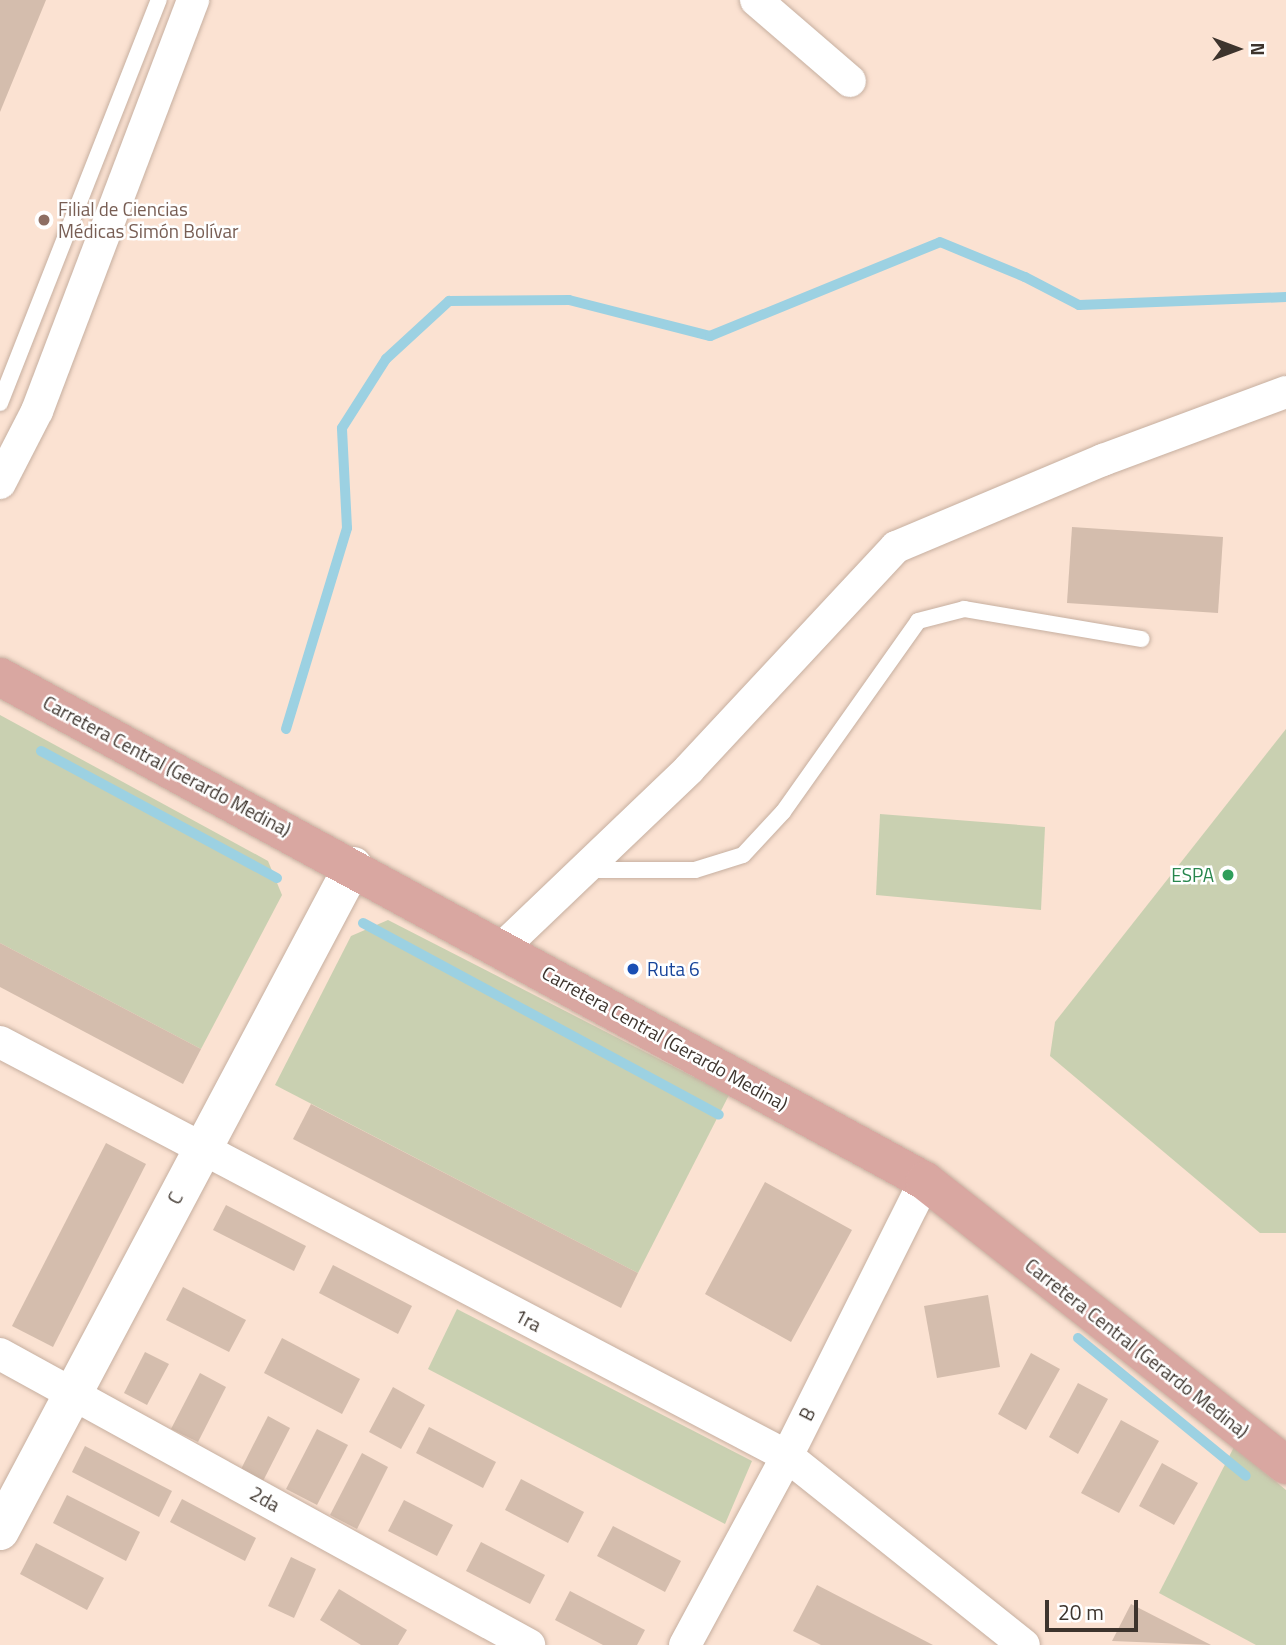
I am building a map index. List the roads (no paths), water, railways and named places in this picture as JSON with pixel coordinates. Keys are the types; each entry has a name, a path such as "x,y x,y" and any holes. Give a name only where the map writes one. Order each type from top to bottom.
{"main road":[{"name":"Carretera Central (Gerardo Medina)","path":"0,677 353,866 925,1181 1286,1465"}],"street":[{"path":"0,483 37,411 193,0"},
{"path":"757,0 850,81"},
{"path":"502,948 689,769 896,547 1103,460 1286,392"},
{"name":"C","path":"0,1531 353,866"},
{"name":"1ra","path":"0,1042 786,1456 1024,1645"},
{"name":"B","path":"685,1645 786,1456 925,1181"},
{"name":"2da","path":"0,1354 529,1645"}],"lane":[{"path":"0,403 159,0"},
{"path":"583,870 695,870 743,855 783,812 918,621 964,609 1141,639"}],"waterway":[{"path":"286,729 347,528 342,428 386,359 449,301 569,300 710,336 940,242 1025,277 1079,305 1286,297"},
{"path":"41,751 277,878"},
{"path":"363,923 719,1115"},
{"path":"1078,1338 1246,1476"}],"place":[{"name":"Filial de Ciencias Médicas Simón Bolívar","path":"44,220"},
{"name":"ESPA","path":"1228,875"},
{"name":"Ruta 6","path":"633,969"}]}
